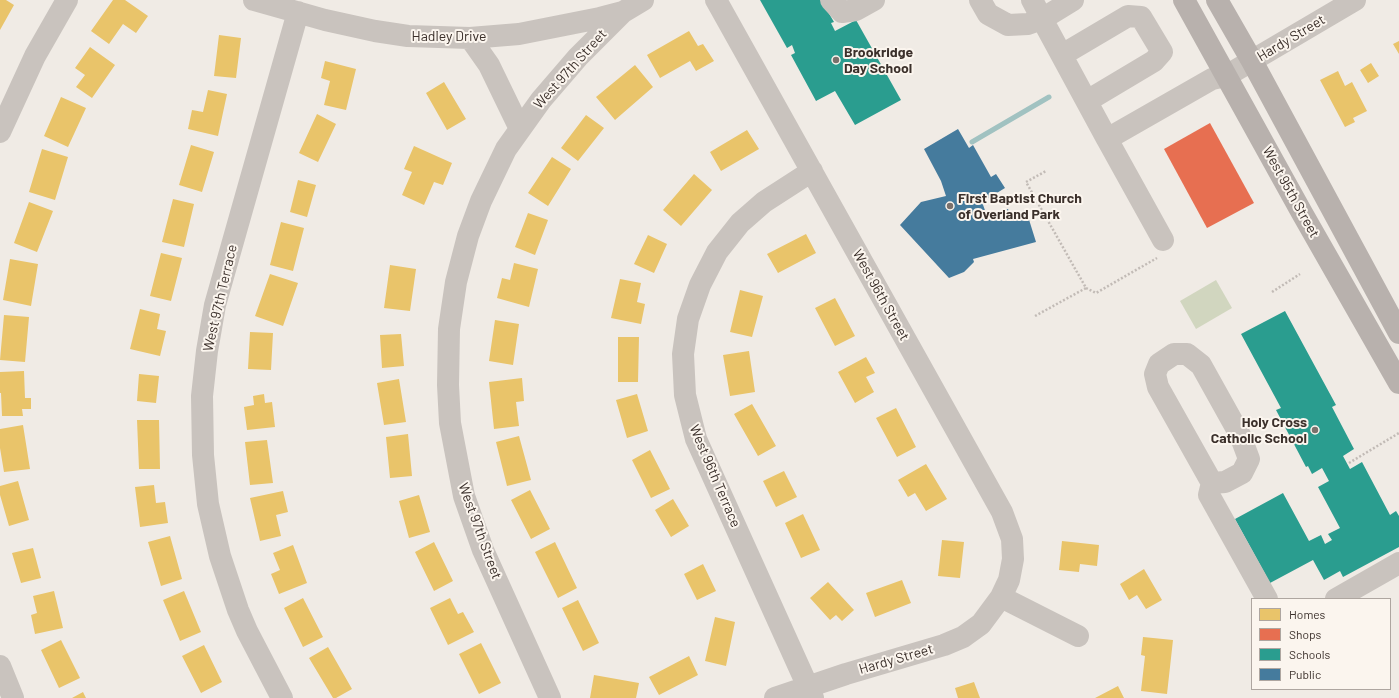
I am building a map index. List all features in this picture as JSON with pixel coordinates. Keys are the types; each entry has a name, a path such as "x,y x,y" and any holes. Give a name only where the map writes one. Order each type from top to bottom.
{"main road":[{"name":"West 95th Street","path":"1184,0 1399,383"},
{"name":"West 95th Street","path":"1217,0 1252,61 1399,333"}],"street":[{"path":"0,132 35,56 67,0"},
{"name":"Hadley Drive","path":"254,0 375,31 408,36 470,38 519,34 600,18 623,12 643,0"},
{"name":"West 96th Street","path":"716,0 1002,512 1012,539 1013,559 1009,580 1001,597"},
{"path":"831,0 842,12 856,10 874,0"},
{"path":"980,0 988,14 1008,25 1028,24 1042,19 1073,0"},
{"path":"1032,0 1107,139 1161,249"},
{"name":"Hardy Street","path":"1107,139 1212,79 1226,76 1355,0"},
{"name":"West 97th Terrace","path":"282,698 244,624 220,556 208,504 203,454 202,396 207,351 215,305 298,12"},
{"name":"West 97th Street","path":"550,698 483,550 464,496 450,423 448,385 449,329 456,282 468,236 481,201 506,149 541,100 578,57 623,12"},
{"path":"1062,55 1128,16 1140,17 1162,52 1154,61 1087,101"},
{"path":"470,38 489,65 520,129"},
{"name":"West 96th Terrace","path":"810,692 696,439 685,395 683,354 688,319 700,284 717,252 740,223 764,202 812,171"},
{"path":"1212,483 1225,482 1242,473 1249,459 1240,435 1201,365 1187,354 1174,354 1159,364 1155,374 1158,387 1212,483 1209,496 1266,598"},
{"path":"1338,598 1399,563"},
{"path":"1001,597 1078,636"},
{"name":"Hardy Street","path":"776,698 810,692 846,674 944,645 963,637 981,624 1001,597"},
{"path":"0,666 13,698"}],"path":[{"path":"1046,171 1026,182 1086,288 1096,293 1161,249"},
{"path":"1272,292 1300,274"},
{"path":"1035,316 1086,288"},
{"path":"1349,463 1399,434"}],"green space":[{"path":"1216,280 1232,308 1196,329 1180,301"}],"building: Homes":[{"path":"0,0 6,0 14,5 0,30"},
{"path":"113,0 125,0 148,16 136,33 123,24 109,44 91,31"},
{"path":"689,31 698,46 703,44 714,61 696,71 690,61 660,78 647,55"},
{"path":"219,35 241,38 236,78 214,76"},
{"path":"1399,41 1399,54 1393,44"},
{"path":"90,47 115,65 92,98 76,87 85,75 75,68"},
{"path":"325,61 356,69 346,110 324,105 330,81 321,78"},
{"path":"1371,63 1379,76 1368,83 1360,70"},
{"path":"635,65 653,87 615,120 596,97"},
{"path":"1338,71 1345,86 1352,82 1367,111 1353,118 1355,122 1345,127 1320,80"},
{"path":"444,82 466,119 447,130 426,93"},
{"path":"208,90 227,94 218,136 188,129 192,110 203,112"},
{"path":"61,97 86,108 68,147 44,136"},
{"path":"317,114 336,124 318,162 299,153"},
{"path":"586,115 604,128 578,161 561,148"},
{"path":"747,130 759,149 721,171 710,152"},
{"path":"191,145 214,152 202,192 179,185"},
{"path":"414,146 452,163 443,185 434,182 424,205 402,195 412,172 404,169"},
{"path":"42,149 68,157 55,200 29,192"},
{"path":"552,157 571,169 548,206 528,193"},
{"path":"694,174 712,190 681,226 663,210"},
{"path":"298,180 316,185 307,217 290,212"},
{"path":"173,199 194,204 184,247 162,242"},
{"path":"29,202 53,211 37,252 14,243"},
{"path":"528,213 548,220 535,255 515,247"},
{"path":"281,222 304,228 293,271 270,265"},
{"path":"806,234 816,253 778,273 767,254"},
{"path":"648,235 667,244 654,273 634,264"},
{"path":"161,253 182,258 171,301 150,296"},
{"path":"10,259 38,264 31,306 3,300"},
{"path":"514,263 538,269 529,307 497,298 502,278 510,280"},
{"path":"390,265 416,269 410,311 384,308"},
{"path":"270,274 298,283 283,326 255,316"},
{"path":"620,279 641,283 637,302 645,304 641,324 611,318"},
{"path":"740,290 763,296 752,337 730,332"},
{"path":"835,298 855,336 835,346 815,308"},
{"path":"140,309 160,314 157,329 166,331 160,356 130,349"},
{"path":"4,315 29,317 25,362 0,360"},
{"path":"495,320 519,324 513,365 489,361"},
{"path":"250,332 273,333 271,370 248,369"},
{"path":"401,334 404,366 382,368 380,335"},
{"path":"618,337 639,337 638,382 618,382"},
{"path":"749,351 755,392 730,396 723,355"},
{"path":"866,357 875,373 866,377 874,392 855,403 838,372"},
{"path":"24,371 25,398 31,398 31,409 22,409 23,416 2,416 0,372"},
{"path":"139,374 159,376 156,403 137,401"},
{"path":"522,378 524,401 516,402 519,426 494,429 489,382"},
{"path":"399,379 406,422 384,425 377,383"},
{"path":"264,394 265,403 272,402 275,427 247,430 244,407 254,405 253,396"},
{"path":"637,394 648,431 627,438 616,400"},
{"path":"752,404 776,446 758,456 734,414"},
{"path":"896,408 916,447 897,457 876,418"},
{"path":"137,420 159,420 160,469 139,469"},
{"path":"23,425 30,469 4,472 0,448 0,429"},
{"path":"408,434 412,476 390,478 386,437"},
{"path":"519,436 531,480 507,486 496,442"},
{"path":"267,440 273,483 250,485 245,442"},
{"path":"650,450 670,489 651,498 632,460"},
{"path":"926,464 947,499 926,511 915,493 908,497 898,480"},
{"path":"784,471 797,497 776,507 763,481"},
{"path":"18,481 29,520 9,526 0,495 0,486"},
{"path":"154,485 156,503 165,502 168,523 140,527 135,487"},
{"path":"530,490 550,529 531,539 511,500"},
{"path":"283,491 288,512 276,515 281,536 260,541 250,498"},
{"path":"419,495 430,532 409,538 399,501"},
{"path":"673,499 689,526 671,537 655,510"},
{"path":"803,514 820,550 801,558 785,523"},
{"path":"170,536 182,579 161,586 148,542"},
{"path":"942,540 964,542 960,578 938,576"},
{"path":"1062,541 1099,545 1097,566 1080,564 1079,572 1059,570"},
{"path":"434,542 453,581 434,591 415,552"},
{"path":"555,542 577,588 558,598 535,552"},
{"path":"293,545 307,583 279,594 271,574 280,570 273,553"},
{"path":"33,548 41,578 21,583 12,553"},
{"path":"703,564 716,591 697,600 684,574"},
{"path":"1144,569 1162,600 1146,609 1137,595 1129,600 1120,584"},
{"path":"902,580 911,603 875,617 866,593"},
{"path":"828,582 854,610 842,621 836,615 830,620 810,598"},
{"path":"54,591 63,628 35,634 31,615 37,613 33,596"},
{"path":"184,591 201,632 180,641 163,600"},
{"path":"303,598 323,637 303,647 284,608"},
{"path":"450,598 458,614 463,612 474,632 448,645 430,608"},
{"path":"578,600 599,643 583,651 562,608"},
{"path":"715,617 735,622 726,666 705,661"},
{"path":"1143,637 1173,640 1167,694 1141,691 1145,656 1141,655"},
{"path":"61,640 80,678 59,688 41,650"},
{"path":"481,643 501,683 479,694 459,654"},
{"path":"204,645 222,682 201,693 182,656"},
{"path":"328,647 352,689 336,698 333,698 309,658"},
{"path":"689,656 698,675 659,695 649,677"},
{"path":"594,675 639,683 636,698 590,698"},
{"path":"974,682 980,698 958,698 955,688"},
{"path":"1118,686 1124,698 1095,698"},
{"path":"83,692 86,698 72,698"}],"building: Shops":[{"path":"1210,123 1254,203 1207,228 1164,149"}],"building: Schools":[{"name":"Brookridge Day School","path":"760,0 821,0 834,22 831,23 835,31 856,20 901,100 855,125 835,91 816,101 791,55 795,53 792,45 787,48"},
{"name":"Holy Cross Catholic School","path":"1285,311 1336,405 1332,407 1354,449 1343,456 1350,469 1362,462 1390,515 1396,511 1399,516 1399,547 1343,577 1340,571 1324,580 1313,560 1270,583 1235,519 1283,493 1309,541 1321,535 1325,544 1332,540 1328,534 1340,528 1318,487 1329,481 1322,468 1312,474 1308,466 1306,467 1276,410 1281,408 1241,334"}],"building: Public":[{"name":"First Baptist Church of Overland Park","path":"958,129 969,148 973,145 991,177 996,174 1005,188 982,202 987,216 1008,209 1010,214 1026,210 1036,242 973,259 974,262 964,272 949,278 900,225 921,202 946,196 941,181 924,149"}],"waterway":[{"path":"972,142 1049,97"}],"place":[{"name":"Brookridge Day School","path":"836,60"},
{"name":"First Baptist Church of Overland Park","path":"950,206"},
{"name":"Holy Cross Catholic School","path":"1315,430"}]}
